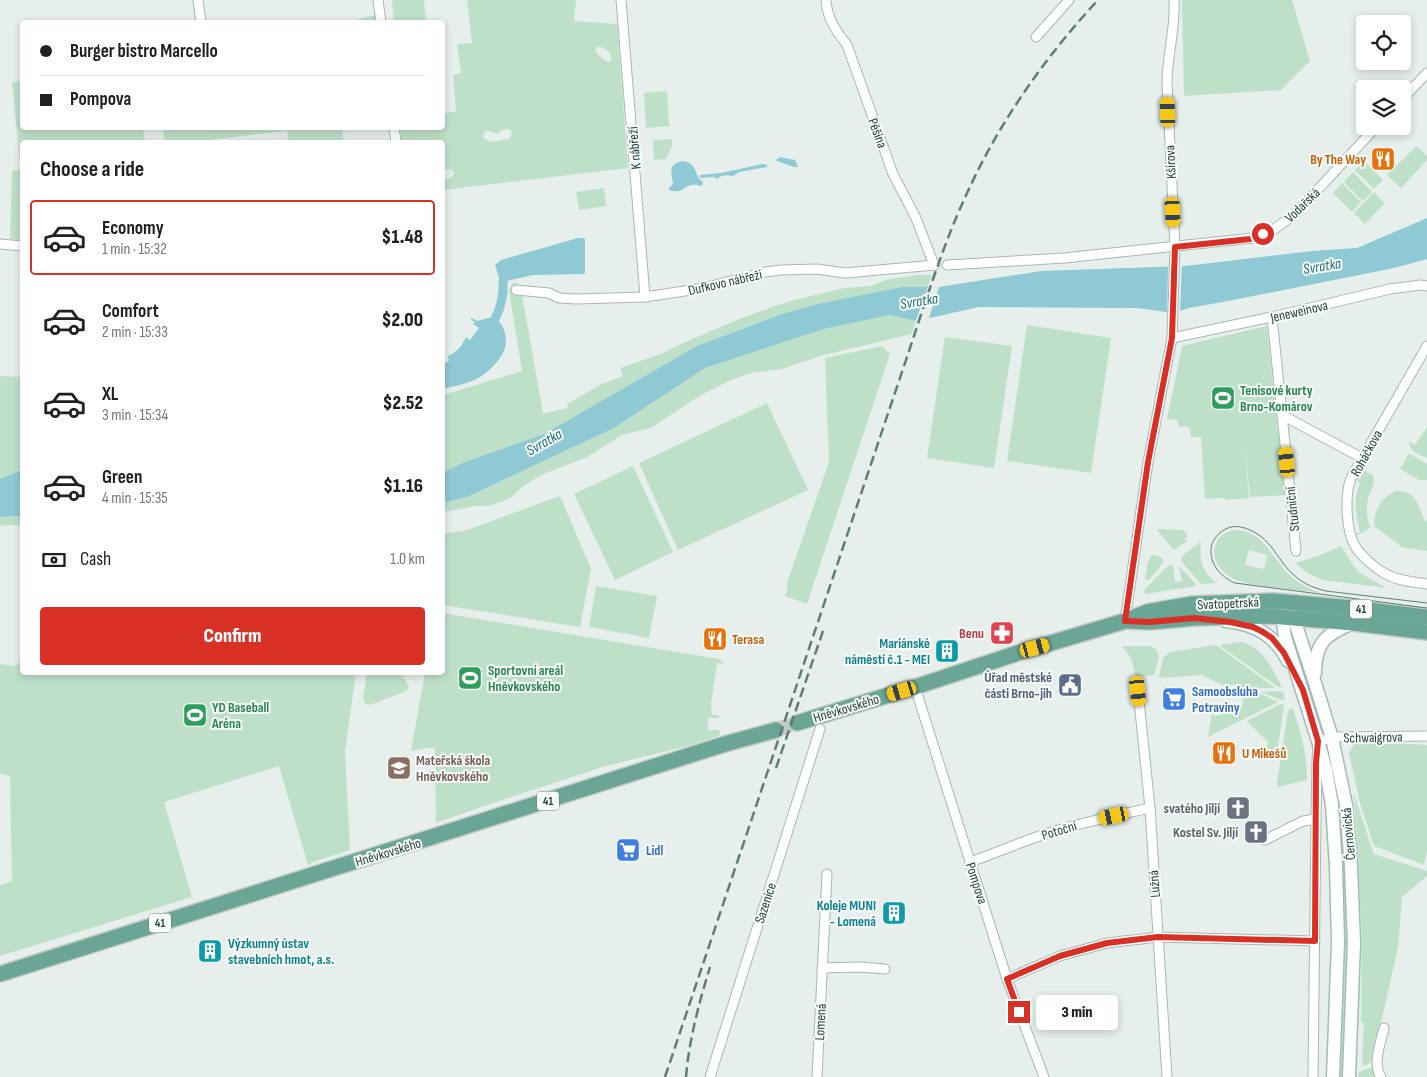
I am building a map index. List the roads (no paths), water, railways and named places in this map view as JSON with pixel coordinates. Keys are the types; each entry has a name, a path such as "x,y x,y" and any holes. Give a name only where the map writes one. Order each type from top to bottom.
{"main road":[{"name":"Svatopetrská","path":"1125,621 1147,612 1192,604 1249,601 1353,622 1427,632"},
{"name":"Svatopetrská","path":"1125,621 1150,622 1251,616 1289,609 1353,608 1427,618"},
{"name":"Černovická","path":"1289,609 1332,738 1346,805 1354,942 1349,1077"},
{"path":"1289,609 1283,628 1303,690"},
{"path":"1194,618 1230,622 1253,627 1263,632 1272,638 1284,653 1303,690"},
{"name":"Hněvkovského","path":"797,723 915,687 1015,653 1125,621"},
{"path":"1315,683 1315,658 1320,645 1339,628 1353,622"},
{"name":"Černovická","path":"1303,690 1326,770 1332,805 1338,942 1333,1077"},
{"name":"Hněvkovského","path":"0,974 725,744 776,730"}],"street":[{"path":"198,0 201,20"},
{"path":"378,0 381,20"},
{"name":"K nábřeží","path":"621,0 645,297"},
{"name":"Pěšina","path":"826,0 827,11 836,30 847,45 893,174 916,218 934,265"},
{"path":"1036,37 1069,0"},
{"name":"Kšírova","path":"1125,621 1145,481 1172,338 1174,316 1175,247 1167,68 1174,0"},
{"path":"1411,90 1427,73"},
{"name":"Vodařská","path":"1175,247 1250,239 1273,230 1295,214 1369,135"},
{"path":"0,244 20,246"},
{"path":"947,265 1064,258 1175,247"},
{"name":"Dufkovo nábřeží","path":"516,290 550,293 559,298 576,300 645,297 704,288 765,272 780,270 818,269 845,273 934,265"},
{"name":"Jeneweinova","path":"1172,338 1390,289 1427,286"},
{"name":"Studniční","path":"1272,317 1296,551"},
{"name":"Roháčkova","path":"1427,346 1362,458 1350,482 1347,504 1349,529 1355,546 1369,562 1386,575 1427,584"},
{"path":"1282,415 1362,458"},
{"name":"Pompova","path":"915,687 1007,979 1044,1077"},
{"name":"Lužná","path":"1138,691 1150,808 1167,1077"},
{"name":"Sazenice","path":"710,1077 820,729"},
{"name":"Schwaigrova","path":"1318,741 1332,738 1427,736"},
{"name":"Černovická","path":"1312,1077 1316,763 1318,741"},
{"name":"Potoční","path":"970,862 1064,828 1096,819 1150,808"},
{"path":"1265,840 1303,821 1316,819"},
{"name":"Lomená","path":"817,1077 827,874"},
{"path":"1007,979 1060,956 1107,943 1158,937 1315,941"},
{"path":"822,968 885,969"},
{"path":"1381,1077 1377,1072 1378,1056 1384,1028"}],"water":[{"path":"780,157 795,160 798,167 776,160"},
{"path":"682,161 691,164 703,182 702,186 691,185 679,191 669,190 673,184 672,167"},
{"path":"763,164 767,165 767,167 739,172 733,176 727,175 717,179 714,177 700,178 700,175 721,173"},
{"name":"Svratka","path":"1427,218 1427,259 1394,268 1180,311 1166,312 1137,308 979,307 916,321 890,315 824,329 705,368 614,428 467,497 445,502 445,472 462,463 544,434 697,346 782,314 818,304 902,287 939,287 1041,271 1185,266 1312,251 1357,248"},
{"path":"578,238 585,239 585,273 533,275 503,282 500,281 495,265 501,260"},
{"path":"471,318 478,321 493,318 497,320 504,330 505,348 495,364 480,377 445,388 445,363 449,361 448,356 459,348 466,337 470,340 479,328"},
{"path":"20,471 20,516 0,517 0,479"}],"waterway":[{"path":"495,319 502,301 503,282"}],"tunnel":[{"path":"776,730 797,723"}],"tram line":[{"path":"1427,603 1326,591 1313,587 1295,576 1265,540 1245,528 1231,527 1225,529 1218,534 1212,544 1211,556 1216,568 1224,577 1235,583 1427,608"}],"railway":[{"path":"665,1077 929,290 951,230 981,165 1009,115 1042,67 1098,0"},
{"path":"776,768 824,628"},
{"path":"686,1077 689,1049 710,967"}],"place":[{"name":"By The Way","path":"1383,159"},
{"name":"Tenisové kurty Brno-Komárov","path":"1223,398"},
{"name":"Benu","path":"1002,633"},
{"name":"Terasa","path":"715,639"},
{"name":"Mariánské náměstí č.1 - MEI","path":"947,651"},
{"name":"Sportovní areál Hněvkovského","path":"470,678"},
{"name":"Úřad městské části Brno-jih","path":"1070,685"},
{"name":"Samoobsluha Potraviny","path":"1174,699"},
{"name":"YD Baseball Aréna","path":"195,715"},
{"name":"U Mikešů","path":"1224,753"},
{"name":"Mateřská škola Hněvkovského","path":"399,768"},
{"name":"svatého Jiljí","path":"1238,808"},
{"name":"Kostel Sv. Jiljí","path":"1256,832"},
{"name":"Lidl","path":"628,850"},
{"name":"Koleje MUNI - Lomená","path":"894,913"},
{"name":"Výzkumný ústav stavebních hmot, a.s.","path":"210,951"}]}
